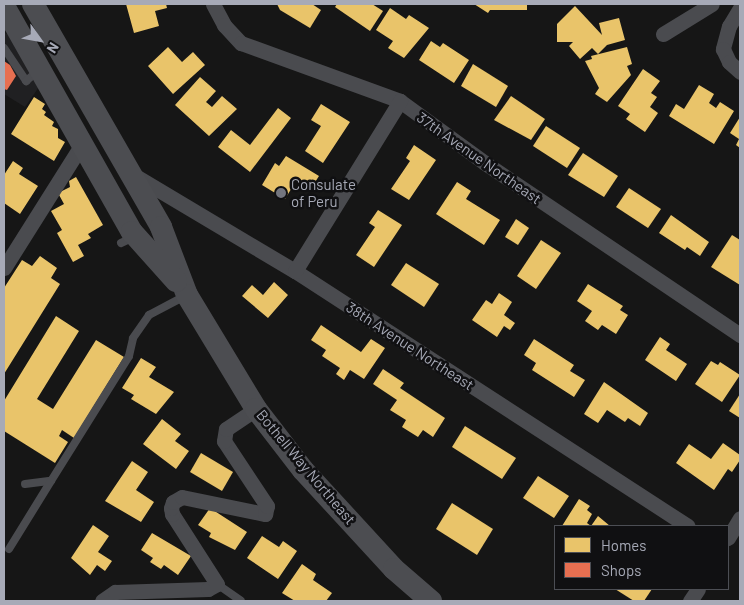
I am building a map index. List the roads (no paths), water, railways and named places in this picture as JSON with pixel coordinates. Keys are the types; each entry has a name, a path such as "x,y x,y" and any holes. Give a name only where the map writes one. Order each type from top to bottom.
{"main road":[{"name":"Bothell Way Northeast","path":"33,4 160,227 186,293 256,409 303,470 394,569 431,601"},
{"name":"Bothell Way Northeast","path":"5,5 82,144 128,240 186,293"},
{"path":"5,5 30,22 105,158 120,170 128,171"}],"street":[{"name":"37th Avenue Northeast","path":"213,4 224,25 241,43 400,101 484,163 740,335"},
{"path":"664,34 712,4"},
{"path":"740,8 729,26 723,49 729,62 740,72"},
{"path":"295,271 400,101"},
{"path":"6,258 82,144"},
{"name":"38th Avenue Northeast","path":"128,171 295,271 686,525"},
{"path":"102,601 115,592 208,590 217,584 172,514 171,508 173,502 182,497 265,514 267,506 224,441 226,430 256,409"},
{"path":"729,536 740,518"},
{"path":"690,601 697,590"}],"lane":[{"path":"4,48 26,81 40,70"},
{"path":"9,549 129,356 133,338 149,315 186,293"},
{"path":"26,484 51,481"},
{"path":"217,584 241,601"}],"place":[{"name":"Consulate of Peru","path":"281,193"}]}
